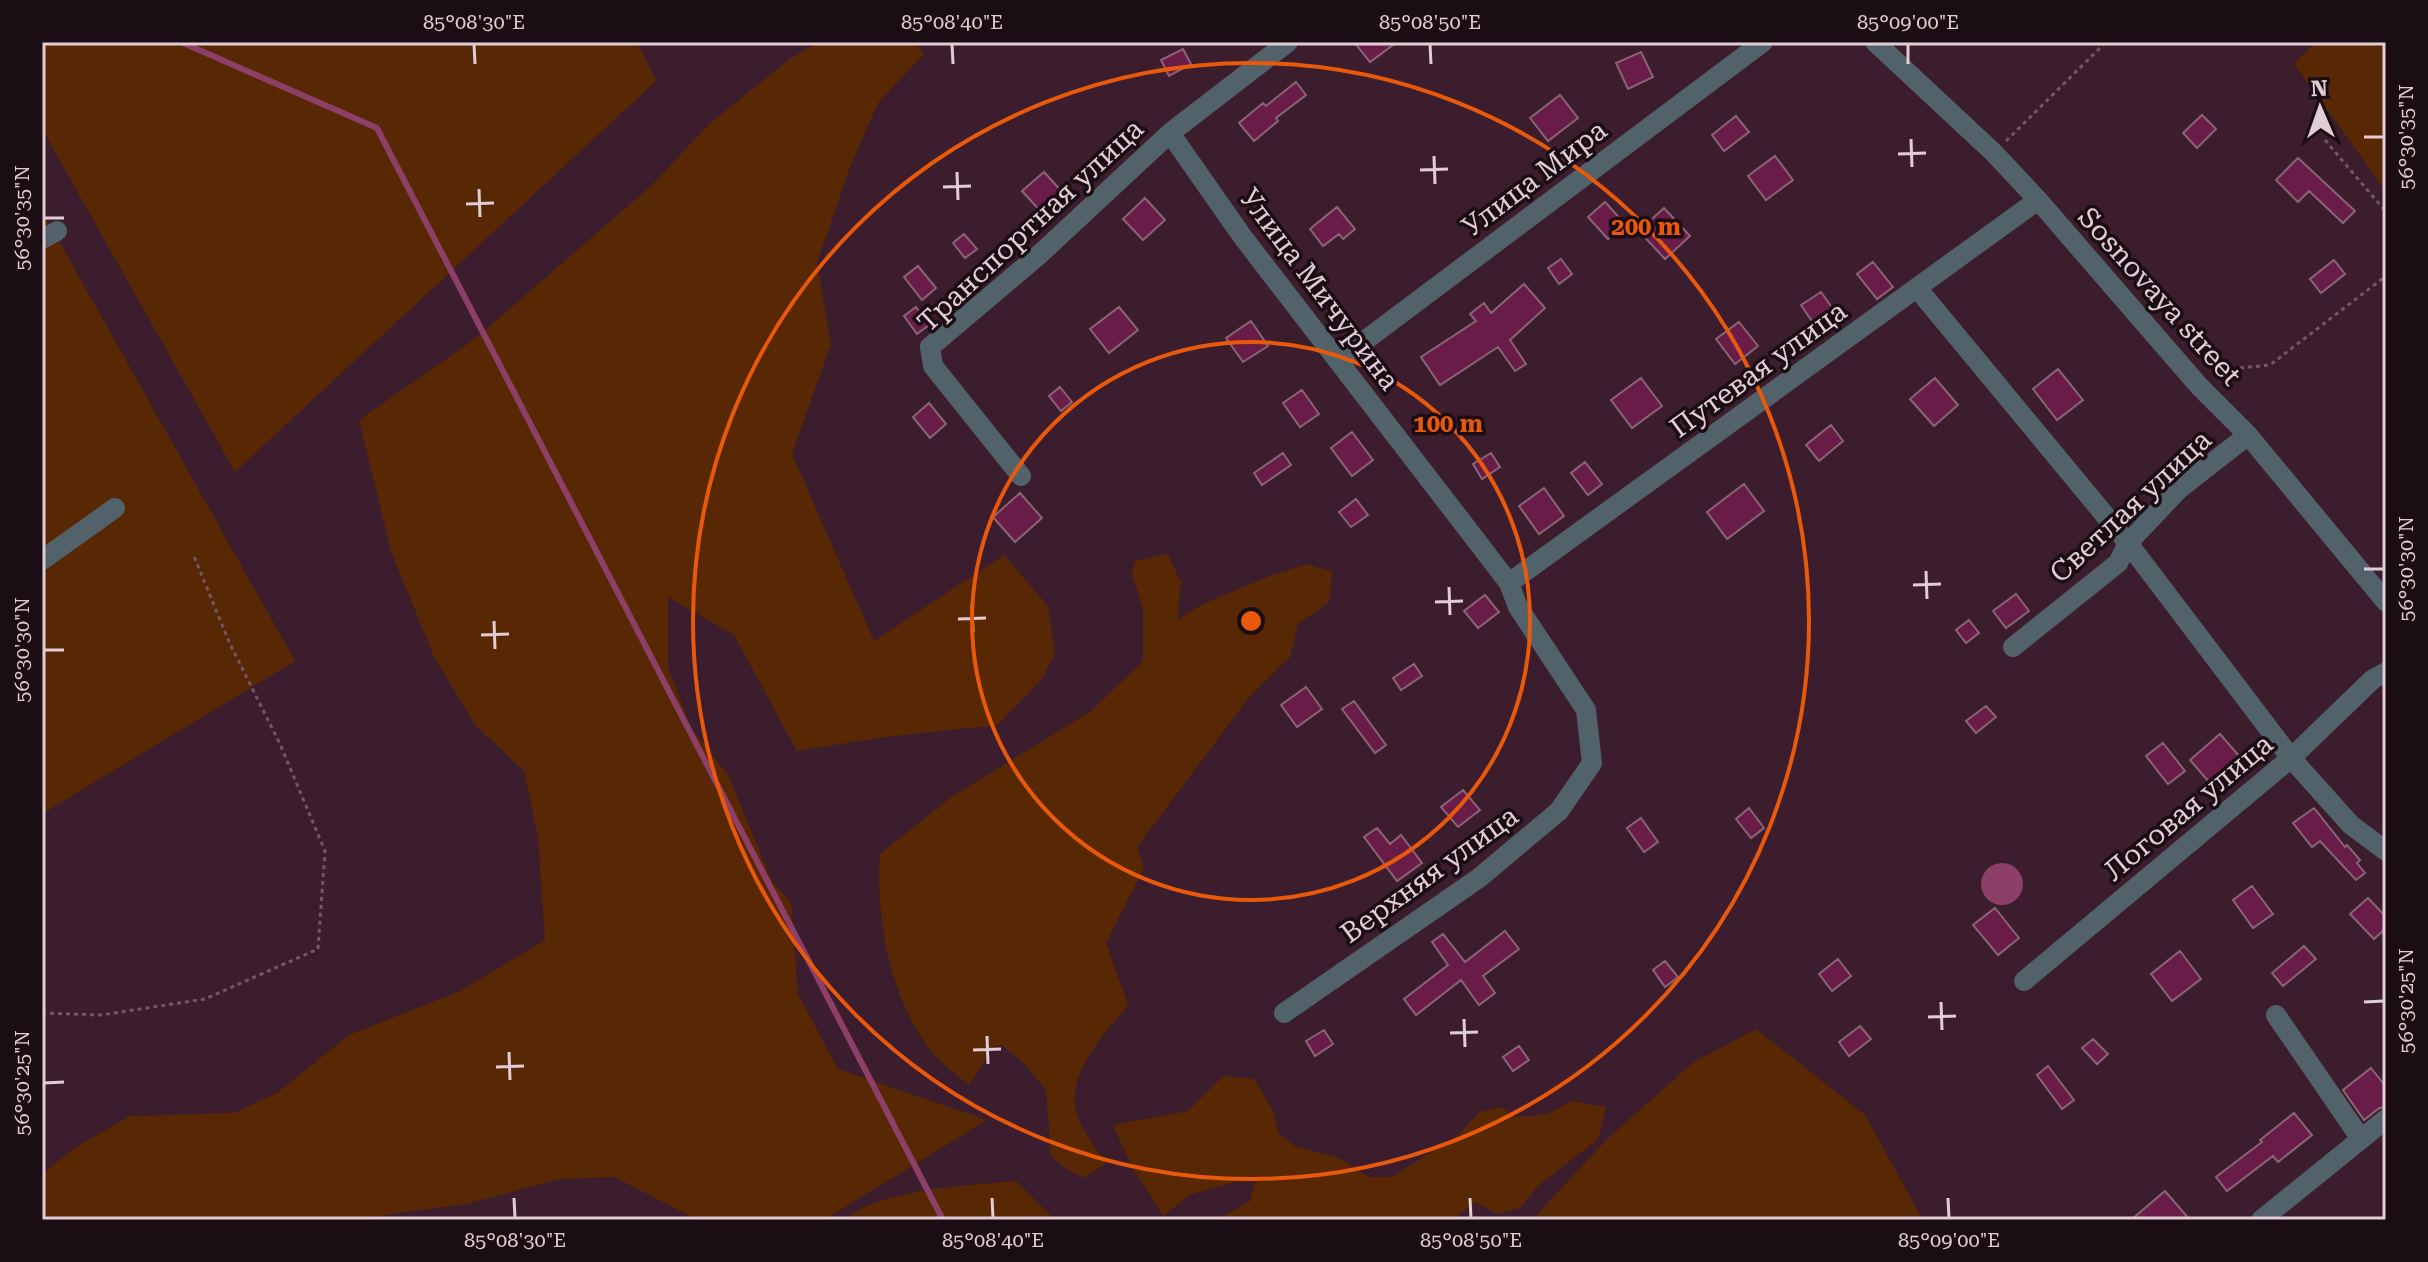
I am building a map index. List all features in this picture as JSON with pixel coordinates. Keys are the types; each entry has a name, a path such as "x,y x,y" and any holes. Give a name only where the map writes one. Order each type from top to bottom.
{"street":[{"name":"Транспортная улица","path":"1021,476 933,366 930,347 1040,254 1170,133 1288,42"},
{"name":"Улица Мира","path":"1339,360 1763,42"},
{"name":"Sosnovaya street","path":"1875,42 1994,153 2038,200 2199,386 2248,435 2386,602"},
{"name":"Улица Мичурина","path":"1170,133 1242,236 1509,583 1518,607 1586,710 1592,763"},
{"name":"Путевая улица","path":"1509,583 2038,200"},
{"path":"1917,288 2128,543 2291,758 2351,825 2386,851"},
{"name":"Светлая улица","path":"2013,647 2118,563 2128,543 2179,489 2248,435"},
{"path":"42,560 115,508"},
{"name":"Логовая улица","path":"2024,981 2291,758 2373,679 2386,672"},
{"name":"Верхняя улица","path":"1284,1013 1479,878 1559,811 1592,763"},
{"path":"2276,1015 2361,1139"},
{"path":"2261,1220 2386,1119"}],"path":[{"path":"1994,153 2106,42"},
{"path":"2325,140 2386,212"},
{"path":"2199,386 2230,369 2270,365 2386,276"},
{"path":"42,1013 101,1015 205,999 318,949 325,851 280,744 230,644 193,554"}],"shaded area":[{"path":"42,42 637,42 656,81 235,472 42,129"},
{"path":"819,42 915,42 924,54 878,103 850,167 817,263 831,344 792,454 874,641 1004,555 1048,606 1055,653 1042,679 997,725 885,737 797,751 734,635 668,597 668,667 691,728 728,775 772,881 791,902 798,994 838,1069 987,1120 824,1220 698,1220 614,1177 561,1179 466,1204 349,1220 42,1220 42,1174 74,1148 130,1116 234,1113 277,1093 349,1035 460,991 545,940 538,837 524,771 475,725 434,657 391,551 359,420 476,338 652,185 709,124 791,58"},
{"path":"2316,42 2386,42 2386,191 2294,64"},
{"path":"42,211 295,661 42,814"},
{"path":"1168,554 1181,583 1177,620 1203,604 1307,564 1332,572 1329,602 1298,624 1290,657 1250,696 1137,847 1144,868 1106,943 1128,1005 1089,1055 1076,1085 1077,1114 1106,1163 1085,1178 1068,1170 1051,1156 1046,1090 1021,1060 1001,1045 991,1047 969,1085 936,1057 918,1032 896,984 883,932 880,854 950,798 1091,711 1143,661 1143,608 1132,575 1135,561"},
{"path":"2002,863 2017,869 2023,884 2017,899 2002,905 1987,899 1981,884 1987,869"},
{"path":"1756,1029 1865,1115 1923,1220 1532,1220 1608,1138 1694,1062"},
{"path":"1223,1076 1254,1079 1273,1110 1279,1134 1295,1146 1341,1159 1369,1177 1392,1177 1458,1135 1480,1112 1501,1107 1515,1117 1548,1114 1572,1101 1606,1107 1598,1139 1538,1186 1520,1208 1497,1214 1476,1202 1451,1220 1216,1220 1250,1201 1255,1181 1234,1182 1190,1195 1163,1216 1129,1161 1113,1125 1188,1111"},
{"path":"1016,1181 1055,1220 845,1220 861,1209 902,1195"}],"building":[{"path":"1354,42 1397,42 1370,62"},
{"path":"1183,49 1191,64 1169,76 1161,60"},
{"path":"1641,52 1653,77 1628,89 1616,63"},
{"path":"1296,82 1306,95 1276,118 1278,121 1254,141 1239,123"},
{"path":"1560,95 1578,118 1548,141 1530,118"},
{"path":"2202,115 2216,129 2197,148 2183,133"},
{"path":"1736,116 1749,132 1724,151 1712,135"},
{"path":"1775,156 1793,180 1766,200 1748,176"},
{"path":"2298,158 2355,211 2343,223 2309,191 2298,202 2276,180"},
{"path":"1044,172 1064,194 1042,213 1022,191"},
{"path":"1145,198 1165,220 1143,240 1123,219"},
{"path":"1605,202 1625,224 1608,239 1588,217"},
{"path":"1337,207 1355,229 1343,239 1339,234 1323,246 1310,229"},
{"path":"1664,208 1690,236 1665,259 1639,231"},
{"path":"964,234 977,249 965,258 953,243"},
{"path":"1561,259 1572,274 1559,284 1548,268"},
{"path":"2334,260 2345,274 2321,293 2310,279"},
{"path":"1873,262 1893,287 1877,299 1857,274"},
{"path":"918,266 936,288 922,300 904,277"},
{"path":"1524,284 1545,308 1510,340 1526,364 1515,371 1498,347 1440,385 1421,357 1476,321 1470,314 1484,303 1491,313"},
{"path":"1821,292 1842,322 1822,336 1801,305"},
{"path":"916,307 929,325 917,334 904,316"},
{"path":"1119,307 1138,330 1109,353 1090,329"},
{"path":"1251,321 1268,346 1243,362 1226,338"},
{"path":"1739,322 1758,346 1735,364 1716,339"},
{"path":"2058,369 2083,400 2057,420 2033,389"},
{"path":"1641,378 1662,406 1632,428 1611,400"},
{"path":"1935,378 1958,405 1934,426 1910,399"},
{"path":"1060,387 1072,402 1061,411 1049,396"},
{"path":"1302,390 1319,414 1300,427 1283,403"},
{"path":"929,403 946,424 930,438 913,417"},
{"path":"1831,425 1843,441 1819,461 1806,445"},
{"path":"1352,432 1373,460 1352,476 1331,448"},
{"path":"1283,453 1291,465 1262,485 1254,473"},
{"path":"1491,453 1500,467 1482,479 1473,464"},
{"path":"1585,462 1602,484 1588,495 1571,473"},
{"path":"1744,484 1764,511 1727,539 1707,512"},
{"path":"1544,488 1564,516 1539,534 1519,506"},
{"path":"1020,493 1042,518 1015,542 993,517"},
{"path":"1356,499 1368,515 1351,527 1339,512"},
{"path":"2016,594 2029,611 2006,628 1993,611"},
{"path":"1485,595 1499,612 1478,628 1464,611"},
{"path":"1969,620 1979,633 1966,643 1956,630"},
{"path":"1414,664 1422,676 1401,690 1393,678"},
{"path":"1306,687 1322,709 1297,727 1281,705"},
{"path":"1354,701 1386,745 1375,753 1342,709"},
{"path":"1986,706 1996,717 1976,733 1966,721"},
{"path":"2220,734 2246,764 2216,790 2190,760"},
{"path":"2163,743 2185,771 2168,784 2146,756"},
{"path":"1463,790 1480,810 1458,827 1441,807"},
{"path":"1749,808 1764,828 1751,838 1736,819"},
{"path":"2314,808 2345,847 2347,845 2360,860 2357,863 2365,873 2356,880 2320,841 2312,847 2293,823"},
{"path":"1641,818 1658,842 1644,852 1627,828"},
{"path":"1377,828 1390,844 1401,835 1422,863 1397,881 1364,837"},
{"path":"2252,886 2273,914 2253,928 2233,900"},
{"path":"2368,898 2386,917 2386,928 2374,939 2350,914"},
{"path":"1995,908 2019,938 1998,955 1973,925"},
{"path":"1505,931 1519,949 1483,976 1495,993 1479,1005 1461,980 1416,1015 1404,999 1448,965 1432,942 1443,934 1465,962"},
{"path":"2304,946 2316,959 2283,986 2272,973"},
{"path":"2180,951 2201,979 2172,1001 2151,974"},
{"path":"1838,959 1851,976 1832,991 1819,974"},
{"path":"1665,961 1678,977 1665,987 1653,970"},
{"path":"1860,1026 1871,1039 1849,1056 1839,1042"},
{"path":"1324,1030 1333,1044 1315,1056 1306,1041"},
{"path":"2093,1039 2108,1054 2097,1064 2082,1048"},
{"path":"1519,1046 1529,1060 1513,1071 1503,1057"},
{"path":"2048,1066 2074,1100 2062,1109 2037,1075"},
{"path":"2371,1068 2386,1087 2386,1106 2364,1120 2343,1090"},
{"path":"2294,1113 2312,1135 2278,1162 2273,1156 2227,1191 2216,1177"},
{"path":"2165,1191 2190,1220 2131,1220"}],"waterway":[{"path":"181,42 377,128 943,1220"}]}
